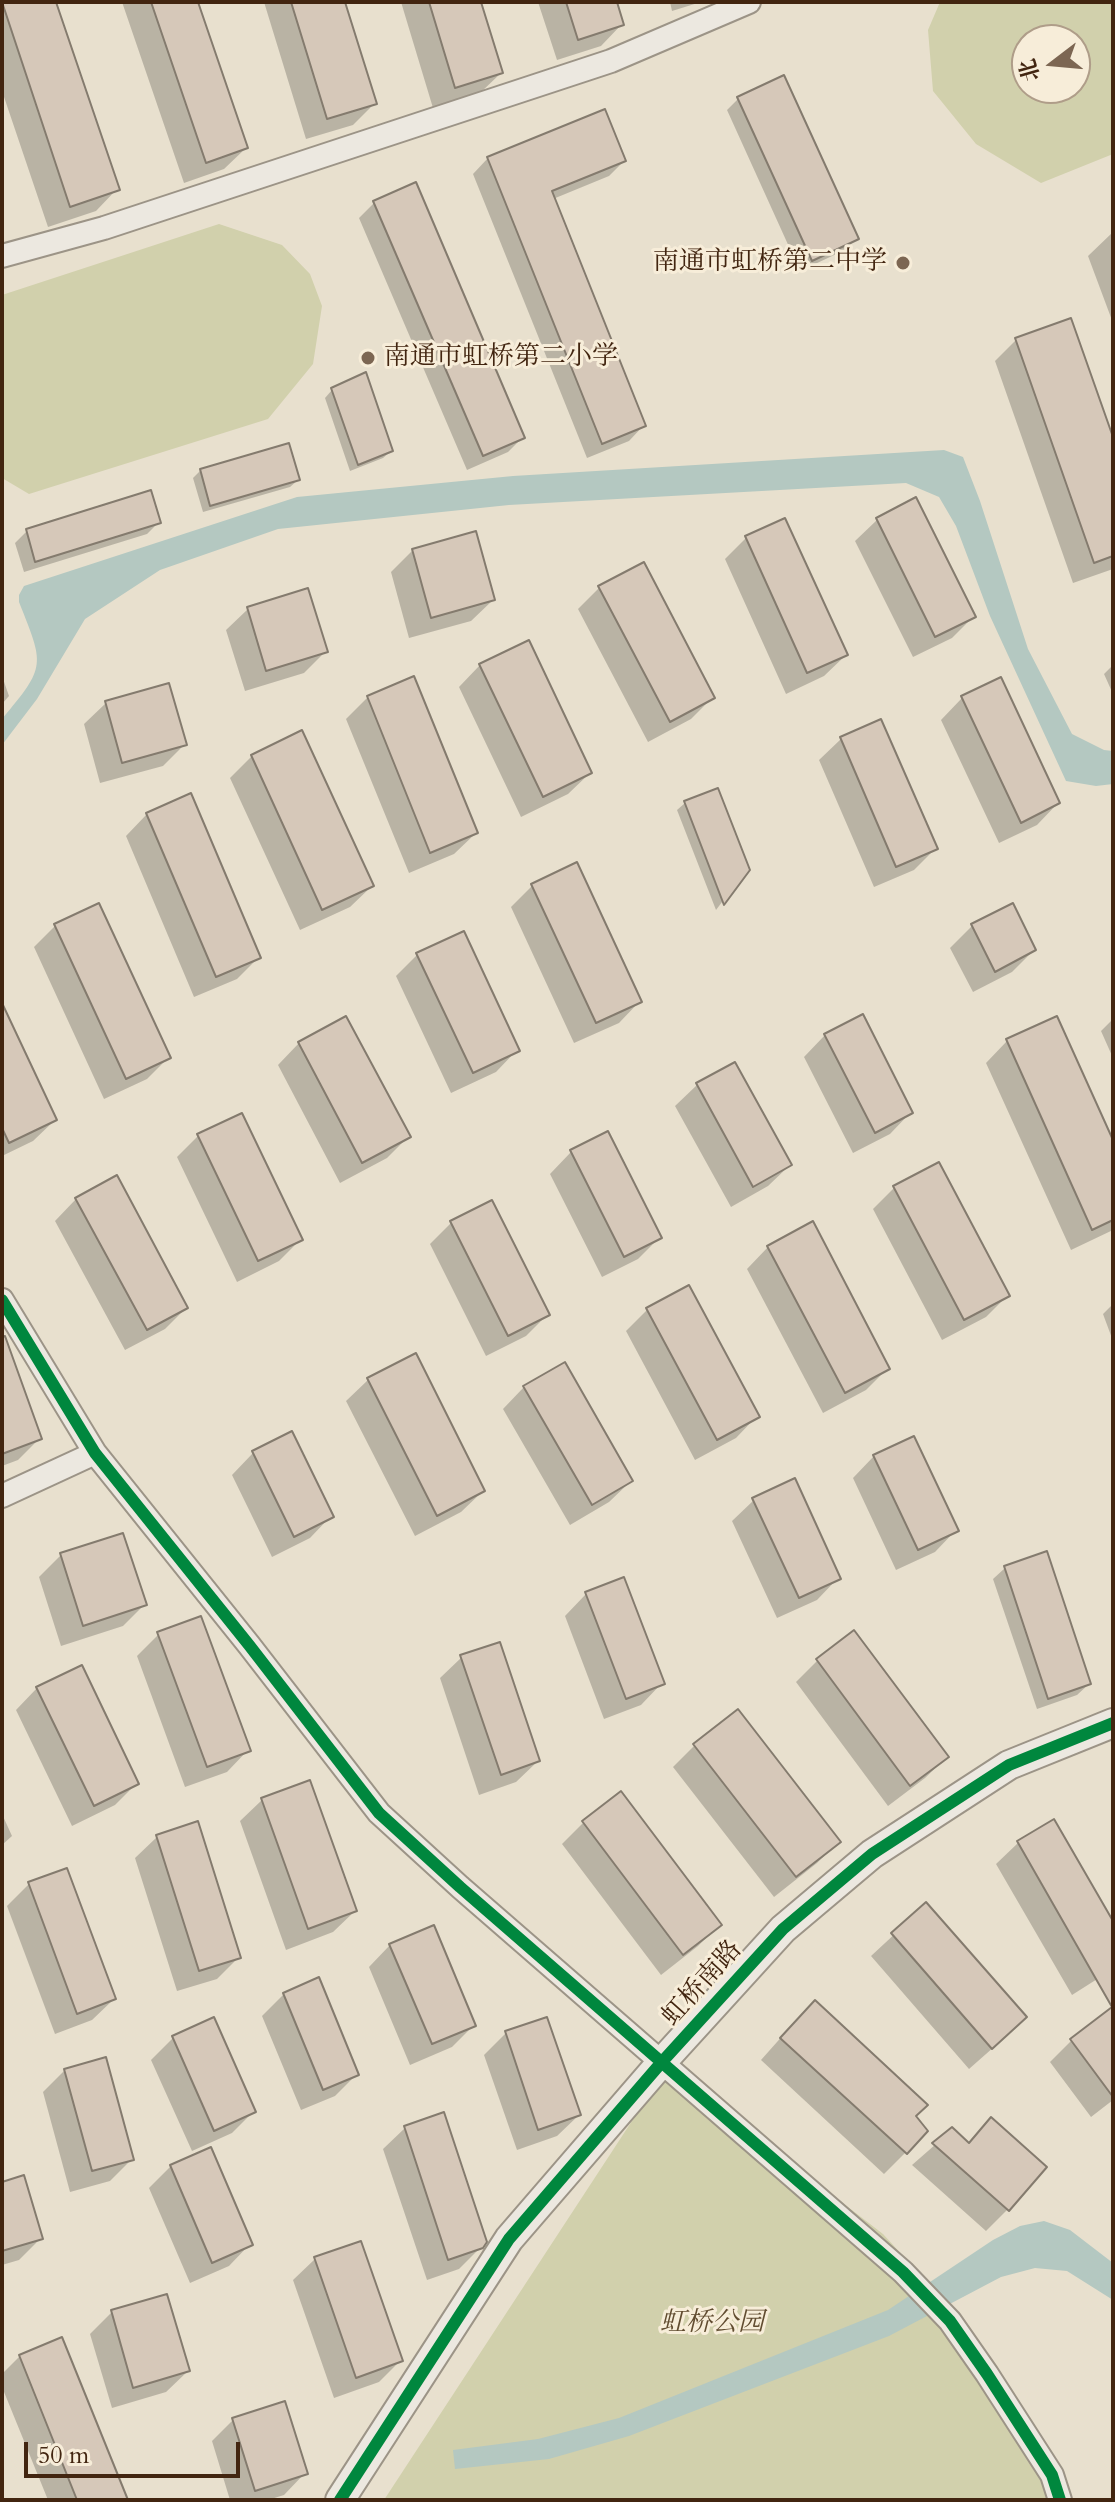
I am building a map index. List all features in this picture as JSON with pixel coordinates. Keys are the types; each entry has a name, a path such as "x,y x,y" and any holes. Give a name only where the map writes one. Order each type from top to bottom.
{"street":[{"path":"2,256 104,228 611,61 749,2"},
{"path":"2,1300 95,1453 379,1813 903,2272 950,2321 1052,2475 1060,2500"},
{"path":"2,1496 95,1453"},
{"name":"虹桥南路","path":"340,2500 509,2239 661,2063 783,1929 872,1854 1009,1765 1113,1723"}],"green space":[{"path":"940,2 1113,2 1113,154 1041,183 976,144 933,91 928,30"},
{"path":"219,224 282,245 310,274 322,306 313,364 268,419 29,494 2,478 2,295"},
{"name":"虹桥公园","path":"664,2072 769,2146 883,2234 969,2328 1039,2461 1052,2500 384,2500"}],"water":[{"path":"944,450 963,457 1028,649 1072,734 1104,750 1113,751 1113,784 1096,786 1066,781 990,616 956,526 939,497 906,483 509,505 278,529 160,570 85,619 37,699 2,745 2,719 27,687 37,664 33,639 19,602 24,586 297,497 513,476"},
{"path":"1044,2221 1070,2230 1113,2263 1113,2300 1067,2271 1035,2268 1001,2277 889,2336 629,2436 549,2459 455,2469 453,2450 538,2439 619,2418 888,2310 993,2240 1020,2226"}],"building":[{"path":"2,2 56,2 120,190 70,207"},
{"path":"151,2 198,2 248,148 206,163"},
{"path":"291,2 345,2 377,104 327,119"},
{"path":"429,2 481,2 503,73 455,88"},
{"path":"566,2 617,2 624,25 578,40"},
{"path":"784,75 859,239 812,261 737,97"},
{"path":"605,109 626,161 552,191 646,426 602,444 487,157"},
{"path":"416,182 525,438 483,456 373,201"},
{"path":"1071,318 1113,437 1113,556 1094,563 1015,338"},
{"path":"366,372 393,451 358,465 331,388"},
{"path":"289,443 300,480 210,506 200,469"},
{"path":"151,490 161,523 35,562 26,529"},
{"path":"916,497 976,617 935,637 876,518"},
{"path":"785,518 848,655 807,673 745,536"},
{"path":"476,531 495,600 431,618 412,549"},
{"path":"644,562 715,698 670,722 598,586"},
{"path":"308,588 328,652 266,671 247,607"},
{"path":"529,640 592,773 543,797 479,664"},
{"path":"414,676 478,833 430,853 367,696"},
{"path":"1001,677 1060,803 1021,823 961,696"},
{"path":"169,683 187,745 122,763 105,701"},
{"path":"881,719 938,849 896,867 840,737"},
{"path":"302,730 374,886 322,910 251,755"},
{"path":"718,788 750,870 724,905 684,801"},
{"path":"191,793 261,958 216,977 146,813"},
{"path":"577,862 642,1002 596,1023 531,884"},
{"path":"99,903 171,1058 126,1079 54,924"},
{"path":"1013,903 1036,950 995,972 971,924"},
{"path":"464,931 520,1051 473,1073 416,953"},
{"path":"2,1003 57,1120 9,1143 2,1128"},
{"path":"863,1014 913,1113 875,1133 824,1034"},
{"path":"346,1016 411,1137 362,1163 298,1042"},
{"path":"1057,1016 1113,1140 1113,1220 1092,1230 1006,1039"},
{"path":"735,1062 792,1165 753,1187 696,1083"},
{"path":"242,1113 303,1240 258,1261 197,1134"},
{"path":"608,1131 662,1238 624,1257 570,1150"},
{"path":"939,1162 1010,1296 964,1320 893,1186"},
{"path":"117,1175 188,1308 147,1330 75,1198"},
{"path":"492,1200 550,1315 508,1336 450,1221"},
{"path":"813,1221 890,1369 845,1393 767,1246"},
{"path":"689,1285 760,1417 717,1440 646,1308"},
{"path":"5,1336 42,1439 2,1454 2,1337"},
{"path":"416,1353 485,1491 437,1516 367,1378"},
{"path":"565,1362 633,1481 592,1505 523,1386"},
{"path":"292,1431 334,1517 294,1537 252,1451"},
{"path":"914,1436 959,1531 918,1550 873,1455"},
{"path":"795,1478 841,1579 799,1598 752,1498"},
{"path":"123,1533 147,1605 83,1626 60,1553"},
{"path":"1047,1551 1091,1684 1048,1699 1004,1566"},
{"path":"624,1577 665,1684 626,1699 585,1592"},
{"path":"201,1616 251,1751 207,1767 157,1632"},
{"path":"854,1630 949,1757 910,1786 816,1659"},
{"path":"500,1642 540,1761 501,1775 460,1655"},
{"path":"82,1665 139,1784 94,1806 36,1687"},
{"path":"738,1709 841,1842 796,1877 693,1744"},
{"path":"310,1780 357,1911 308,1929 261,1798"},
{"path":"621,1791 722,1925 683,1955 582,1821"},
{"path":"1054,1819 1113,1921 1113,2097 1070,2039 1112,2007 1017,1841"},
{"path":"198,1821 241,1958 199,1971 156,1835"},
{"path":"67,1868 116,1999 77,2014 28,1882"},
{"path":"926,1902 1027,2017 992,2049 891,1933"},
{"path":"434,1925 476,2026 432,2044 389,1944"},
{"path":"319,1977 359,2075 323,2090 283,1993"},
{"path":"815,2000 928,2105 916,2116 928,2131 907,2154 780,2038"},
{"path":"214,2017 256,2112 214,2131 172,2036"},
{"path":"547,2017 581,2115 538,2130 505,2031"},
{"path":"106,2057 134,2160 92,2171 64,2069"},
{"path":"444,2112 487,2242 483,2248 448,2260 404,2126"},
{"path":"991,2117 1047,2167 1009,2211 932,2143 952,2127 969,2143"},
{"path":"211,2147 253,2245 212,2263 170,2165"},
{"path":"24,2175 43,2239 2,2251 2,2182"},
{"path":"361,2241 403,2361 356,2378 314,2257"},
{"path":"167,2294 190,2371 133,2388 111,2310"},
{"path":"62,2337 128,2500 77,2500 19,2355"},
{"path":"285,2401 308,2474 255,2491 232,2418"}],"cycle path":[{"path":"2,1300 95,1453 379,1813 903,2272 950,2321 987,2374 1052,2475 1060,2500"},
{"path":"340,2500 509,2239 661,2063 783,1929 872,1854 1009,1765 1113,1723"}],"place":[{"name":"南通市虹桥第二中学","path":"903,263"},
{"name":"南通市虹桥第二小学","path":"368,358"}]}
